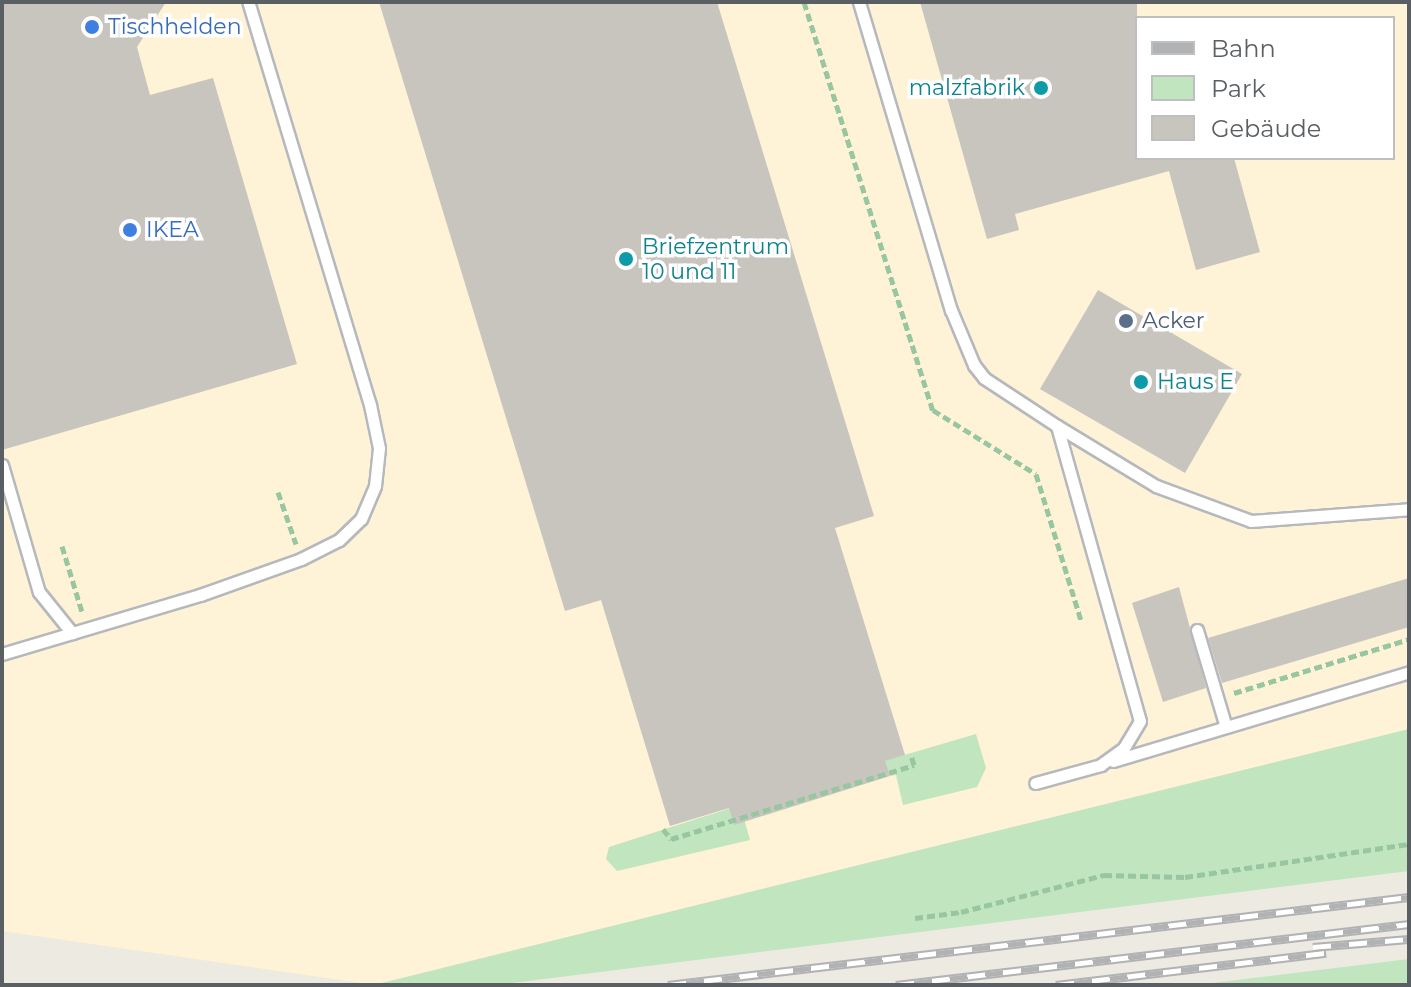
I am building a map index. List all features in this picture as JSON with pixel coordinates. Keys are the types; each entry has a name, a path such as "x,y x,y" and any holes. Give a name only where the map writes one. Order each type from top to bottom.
{"lane":[{"path":"2,654 301,559 339,540 361,519 375,486 379,448 248,2"},
{"path":"859,2 951,310 974,365 984,378 1156,486 1251,521 1409,509"},
{"path":"1057,426 1140,721 1124,748 1101,765"},
{"path":"2,465 39,592 72,633"},
{"path":"1197,630 1226,727"},
{"path":"1035,783 1409,672"}],"path":[{"path":"804,2 933,410 1036,474 1081,620"},
{"path":"1010,458 1014,452"},
{"path":"278,492 301,559"},
{"path":"62,546 86,628"},
{"path":"1218,698 1409,639"},
{"path":"663,829 671,839 914,765 911,755"},
{"path":"915,918 961,912 1104,875 1185,877 1409,844"}],"shaded area":[{"path":"2,2 1409,2 1409,729 374,985 2,931"}],"green space":[{"path":"1409,729 1409,871 495,985 374,985"},
{"path":"976,734 986,768 977,787 903,805 896,775 890,776 884,761"},
{"path":"740,805 750,840 617,871 606,859 609,847"},
{"path":"1409,959 1409,985 1196,985"}],"building":[{"name":"IKEA","path":"2,2 166,2 137,47 150,95 213,78 297,364 2,450"},
{"name":"Briefzentrum 10 und 11","path":"379,2 717,2 874,516 835,528 905,755 885,761 890,776 734,825 729,808 670,826 601,600 565,611"},
{"name":"malzfabrik","path":"920,2 1137,2 1135,160 1235,160 1260,252 1196,270 1169,171 1015,214 1019,230 987,239"},
{"name":"Haus E","path":"1098,290 1242,374 1185,473 1040,389"},
{"path":"1409,578 1409,627 1222,683 1208,638"},
{"path":"1179,587 1206,688 1163,702 1132,603"}],"railway":[{"path":"668,985 1409,897"},
{"path":"896,985 1409,924"},
{"path":"1313,947 1409,939"},
{"path":"1056,985 1326,953"}],"place":[{"name":"Tischhelden","path":"92,27"},
{"name":"malzfabrik","path":"1041,88"},
{"name":"IKEA","path":"130,230"},
{"name":"Briefzentrum 10 und 11","path":"626,259"},
{"name":"Acker","path":"1126,321"},
{"name":"Haus E","path":"1141,382"}]}
